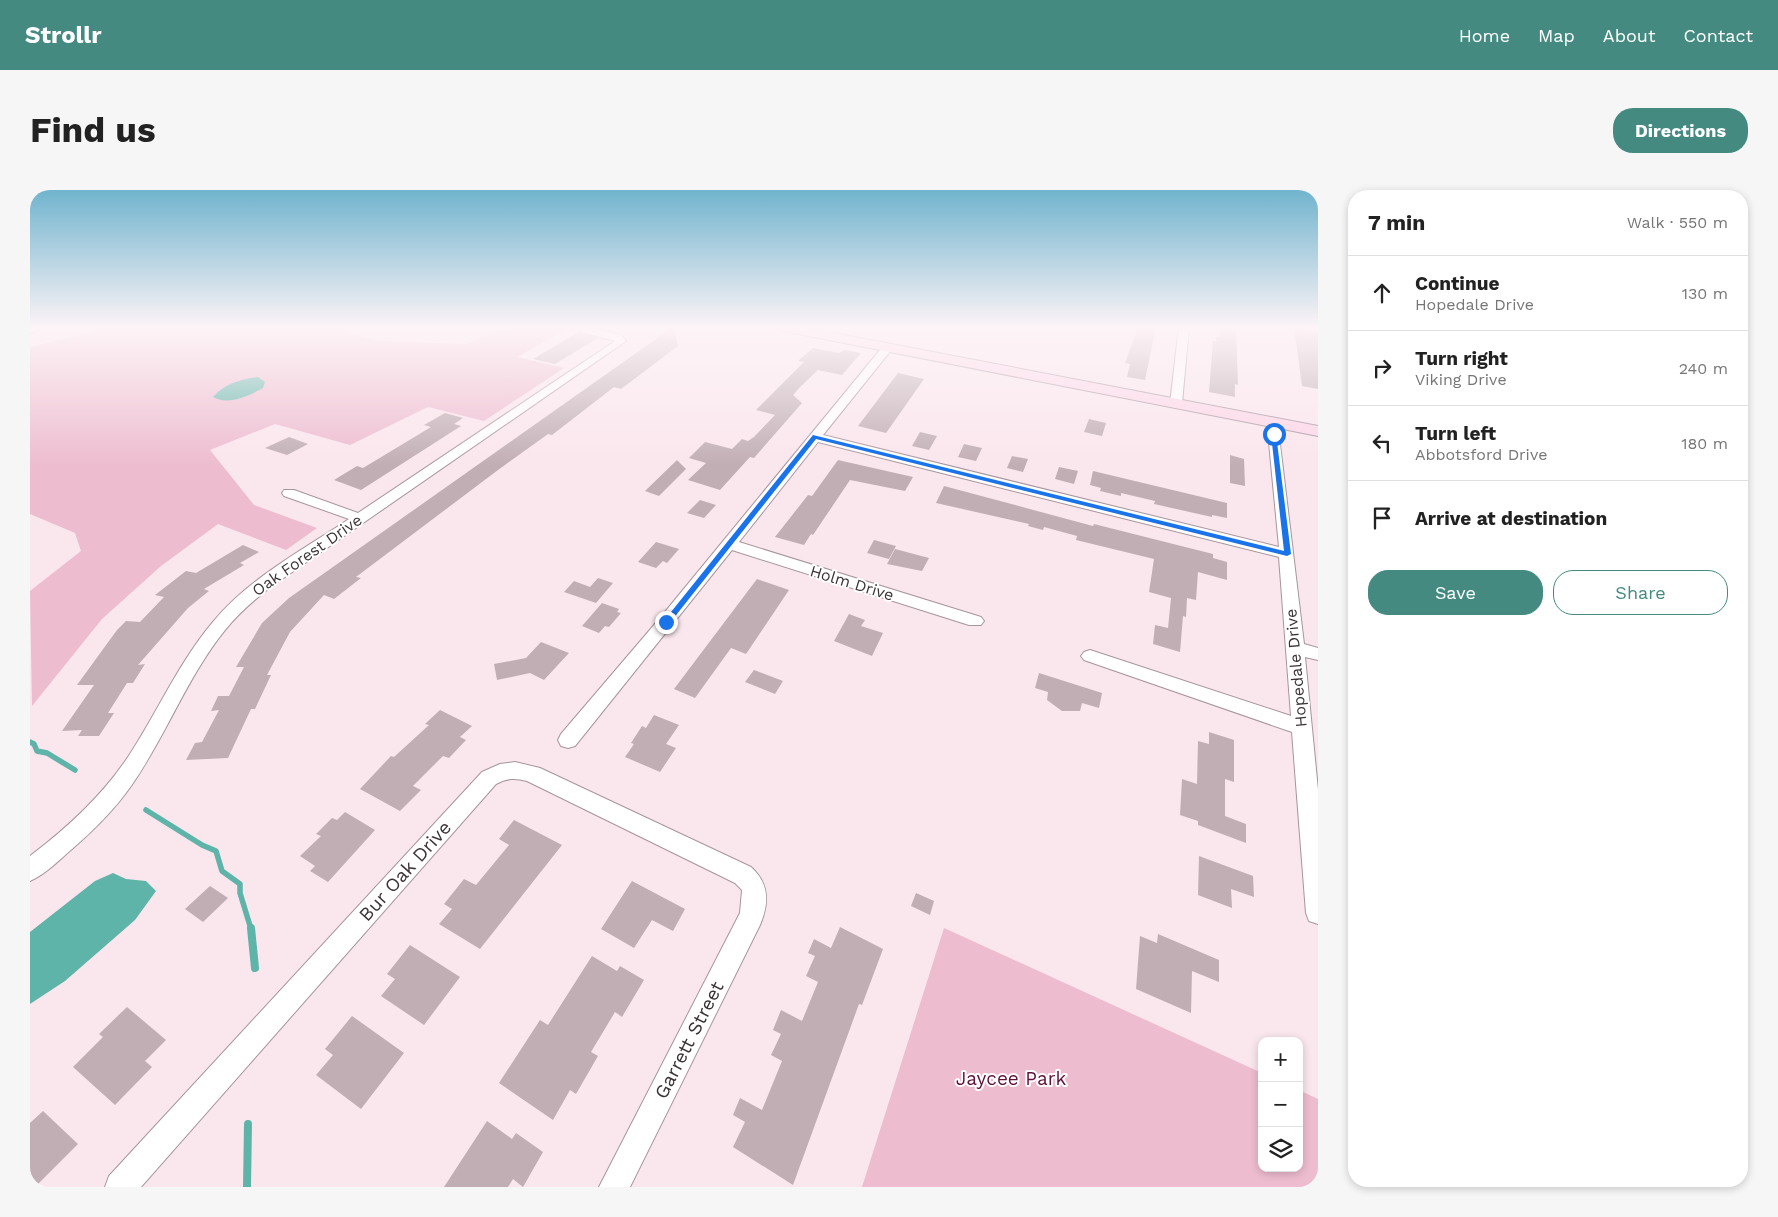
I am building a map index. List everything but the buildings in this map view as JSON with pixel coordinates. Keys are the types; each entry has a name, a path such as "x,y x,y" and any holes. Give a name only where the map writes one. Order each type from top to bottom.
{"main road":[{"path":"1024,374 1318,431"}],"street":[{"name":"Oak Forest Drive","path":"30,870 77,833 123,780 214,632 235,608 266,582 573,374"},
{"path":"568,740 866,374"},
{"path":"1176,403 1179,374"},
{"name":"Hopedale Drive","path":"1273,422 1287,554 1318,913"},
{"path":"815,437 1287,554"},
{"path":"289,493 360,518"},
{"name":"Holm Drive","path":"729,544 974,621"},
{"path":"1294,648 1318,654"},
{"path":"1090,656 1301,727"},
{"name":"Bur Oak Drive","path":"120,1187 489,778 500,772 511,769 532,774 743,875 750,880 755,891"},
{"name":"Garrett Street","path":"614,1187 751,917 756,903 755,891"}],"green space":[{"path":"30,374 556,374 484,421 428,407 350,445 275,424 210,450 254,505 317,528 286,550 218,524 161,566 102,619 32,706 30,591 81,551 75,533 30,514"},
{"name":"Jaycee Park","path":"944,928 1258,1071 1258,1172 1303,1172 1303,1092 1318,1099 1318,1187 862,1187"}],"shaded area":[{"path":"258,377 265,382 263,388 252,394 232,400 213,397 217,392 233,383"},
{"path":"113,873 126,879 146,881 156,891 135,920 65,981 30,1004 30,932 95,881"}],"waterway":[{"path":"30,742 34,744 37,751 47,753 75,770"},
{"path":"146,810 202,845 216,851 222,871 240,884 240,893 251,929"},
{"path":"251,928 255,968"},
{"path":"247,1187 248,1124"}],"route":[{"path":"666,622 815,437 1287,554 1274,434"}]}
